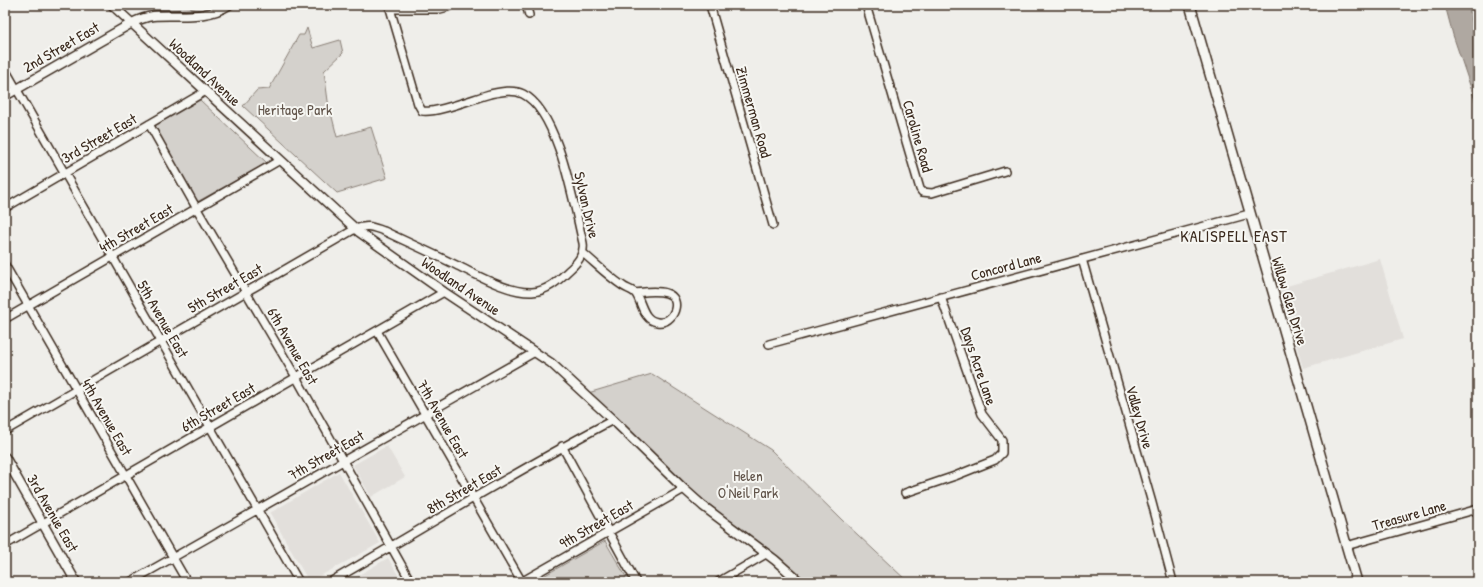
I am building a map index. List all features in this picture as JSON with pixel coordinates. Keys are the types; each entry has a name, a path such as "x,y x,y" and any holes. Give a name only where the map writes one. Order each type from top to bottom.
{"main road":[{"name":"Willow Glen Drive","path":"1190,5 1357,582"}],"street":[{"name":"Woodland Avenue","path":"112,5 355,229 367,239 444,292 560,370 703,506 800,582"},
{"name":"2nd Street East","path":"5,96 132,22 153,16 193,16 207,14 229,5"},
{"path":"526,5 529,15"},
{"name":"Zimmerman Road","path":"710,5 773,225"},
{"name":"Caroline Road","path":"866,5 922,192 932,193 1005,171"},
{"path":"390,7 440,9 448,7"},
{"name":"Sylvan Drive","path":"355,229 369,226 490,281 524,292 540,291 551,286 570,270 583,253 583,243 557,142 544,115 529,98 522,94 506,91 489,94 433,111 422,111 418,104 390,7"},
{"name":"5th Avenue East","path":"5,69 299,582"},
{"name":"3rd Street East","path":"5,208 206,91"},
{"name":"6th Avenue East","path":"149,124 344,460 411,582"},
{"name":"4th Street East","path":"5,318 280,160"},
{"name":"Concord Lane","path":"769,344 1250,214"},
{"name":"5th Street East","path":"5,431 245,291 355,229"},
{"path":"583,253 623,286 635,293 665,293 671,296 675,302 676,309 673,316 666,321 657,322 649,318 642,309 635,293"},
{"name":"Valley Drive","path":"1082,259 1173,582"},
{"name":"4th Avenue East","path":"5,265 187,582"},
{"name":"6th Street East","path":"5,545 444,292"},
{"name":"Days Acre Lane","path":"905,493 955,476 995,460 1002,453 1002,440 982,414 941,297"},
{"name":"7th Avenue East","path":"378,331 522,582"},
{"name":"7th Street East","path":"130,582 535,352"},
{"name":"8th Street East","path":"330,582 562,446 613,420"},
{"path":"562,446 636,582"},
{"name":"3rd Avenue East","path":"5,457 76,582"},
{"name":"9th Street East","path":"522,582 684,489"},
{"name":"Treasure Lane","path":"1346,546 1478,509"},
{"path":"718,582 766,554"}],"shaded area":[{"path":"1445,5 1468,5 1478,44 1478,109 1453,35"},
{"path":"1380,259 1403,339 1303,368 1280,288"},
{"path":"387,446 405,477 371,497 353,465"},
{"path":"339,472 380,543 309,582 270,513"},
{"path":"388,558 402,582 347,582"}],"green space":[{"path":"133,5 208,5 180,10 150,10"},
{"path":"1468,5 1478,5 1478,44"},
{"name":"Heritage Park","path":"307,28 313,48 340,40 343,53 324,71 328,101 337,137 371,127 387,178 337,193 243,106 257,90 269,89 299,35 304,35"},
{"path":"200,100 267,163 197,202 153,127"},
{"name":"Helen O'Neil Park","path":"652,374 771,450 908,582 804,582 763,545 735,525 689,488 588,393"},
{"path":"605,541 629,582 533,582"}],"district":[{"name":"KALISPELL EAST","path":"1234,236"}]}
